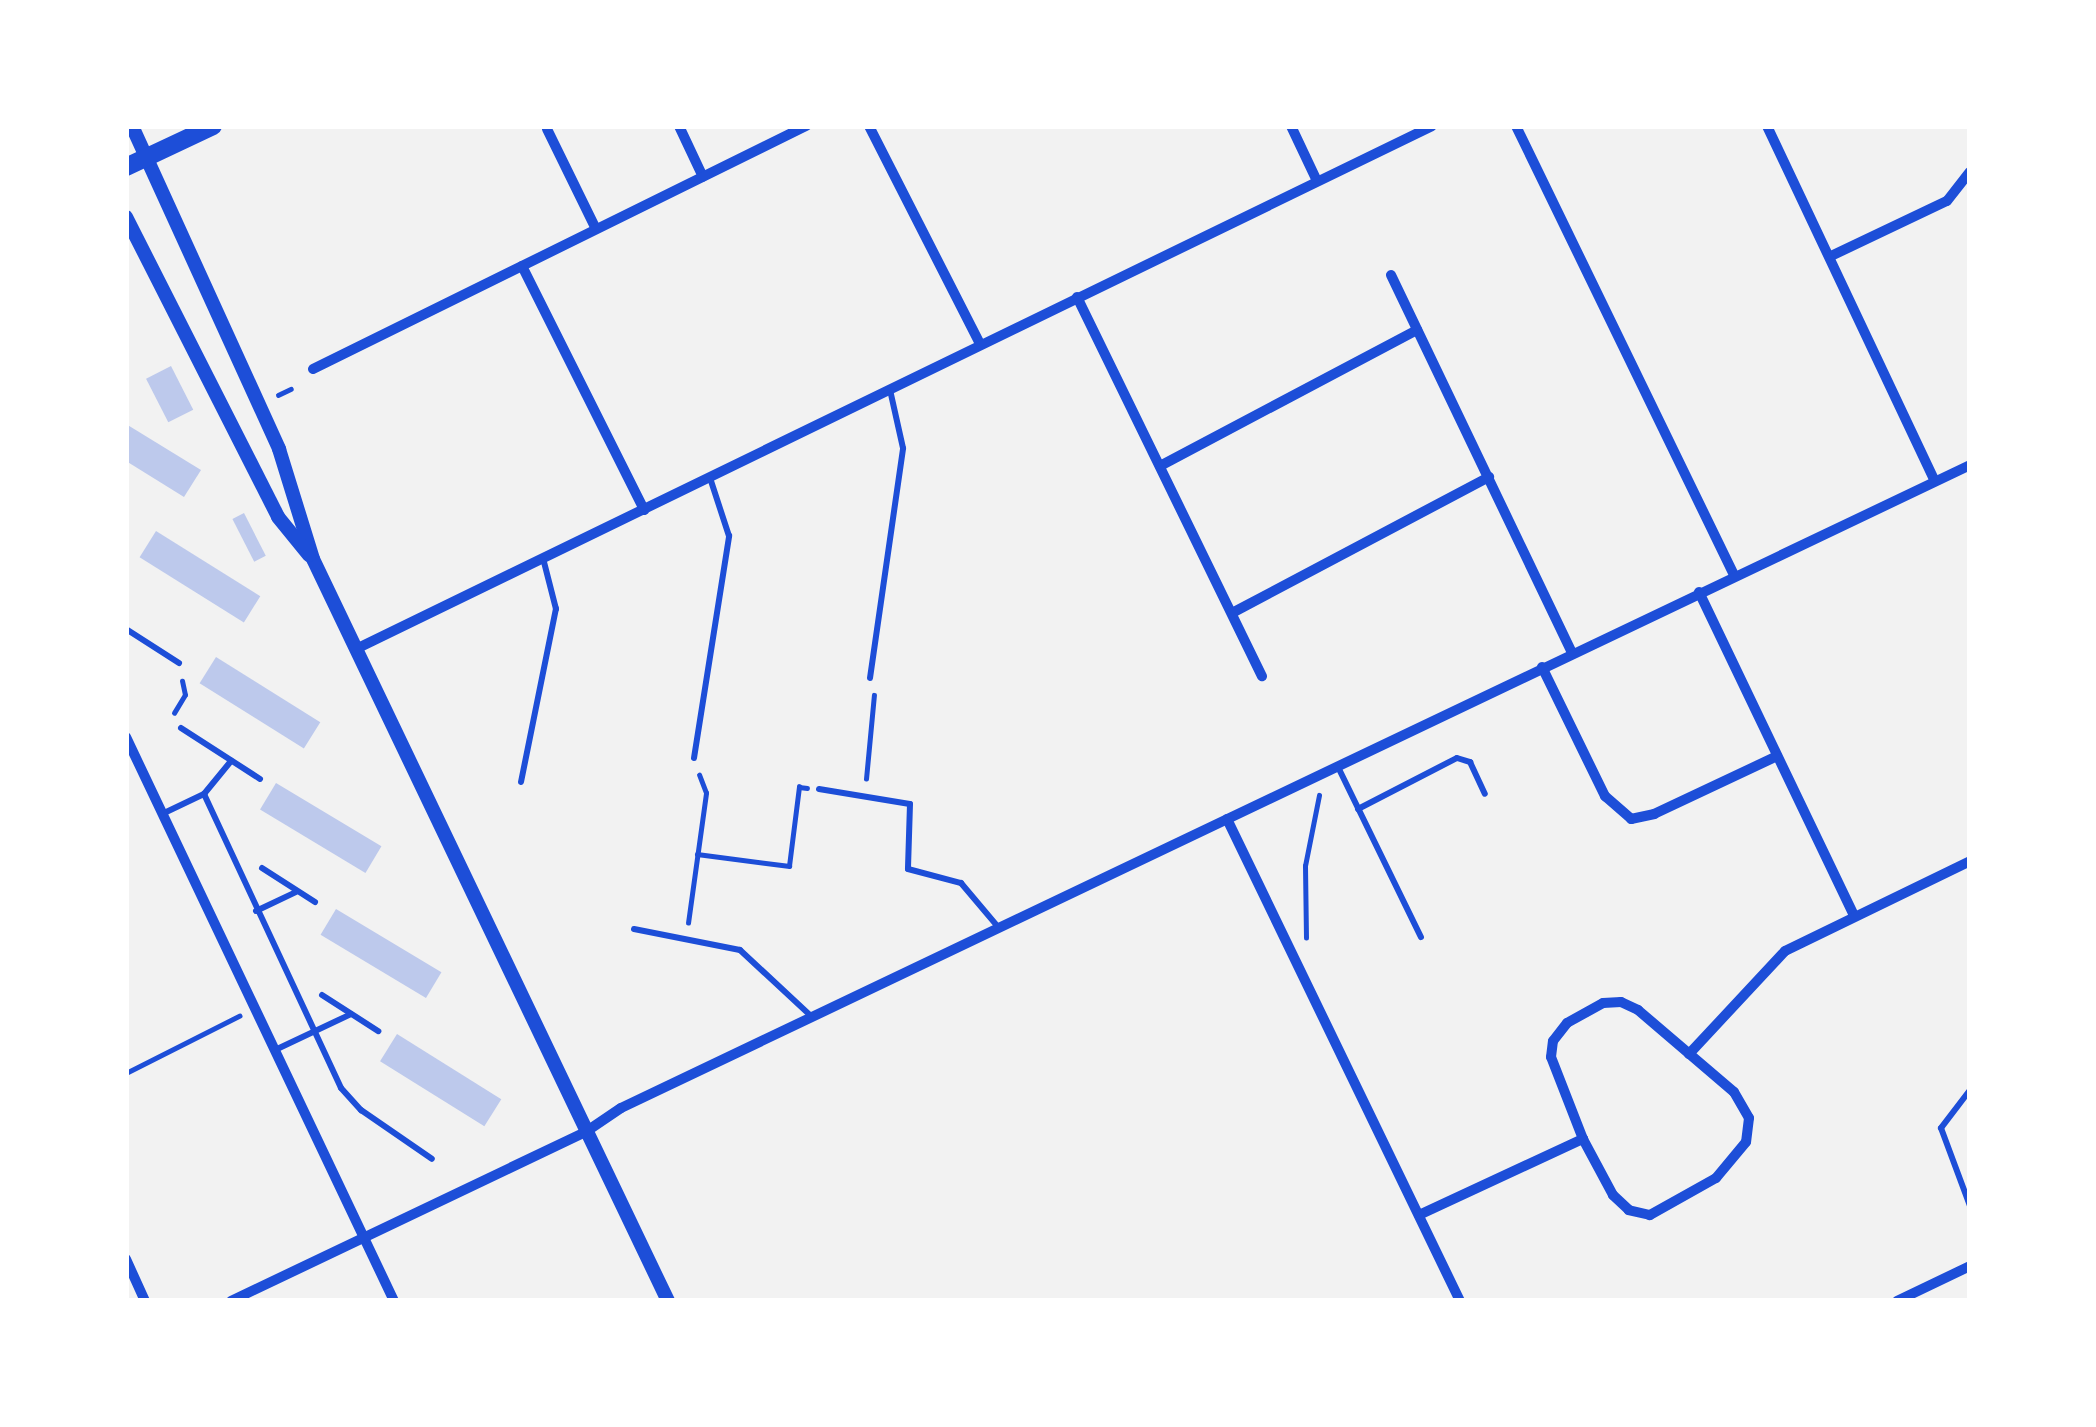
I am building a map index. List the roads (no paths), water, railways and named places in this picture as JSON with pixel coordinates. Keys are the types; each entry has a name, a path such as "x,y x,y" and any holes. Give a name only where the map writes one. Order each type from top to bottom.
{"main road":[{"path":"126,167 213,126"}],"street":[{"path":"132,126 279,449 313,559 668,1301"},
{"path":"679,126 703,177"},
{"path":"313,369 806,126"},
{"path":"869,126 980,344"},
{"path":"1291,126 1317,181"},
{"path":"356,650 1432,126"},
{"path":"1516,126 1734,574"},
{"path":"1767,126 1935,482"},
{"path":"547,129 596,230"},
{"path":"1831,256 1947,201 1970,172"},
{"path":"126,217 278,517 313,559"},
{"path":"521,266 644,510"},
{"path":"1391,275 1572,653"},
{"path":"1077,297 1262,676"},
{"path":"1160,466 1417,330"},
{"path":"231,1301 586,1131 621,1108 1970,465"},
{"path":"1232,613 1489,477"},
{"path":"1699,592 1854,916"},
{"path":"1542,668 1605,796 1631,819 1654,814 1777,756"},
{"path":"128,746 394,1301"},
{"path":"1227,818 1460,1301"},
{"path":"1689,1054 1774,959 1970,861"},
{"path":"1621,1002 1689,1054 1734,1092 1749,1118 1746,1142 1708,1186 1650,1215 1639,1215 1613,1195 1582,1139 1551,1057 1559,1030 1603,1003 1621,1002"},
{"path":"1419,1215 1582,1139"},
{"path":"126,1259 145,1301"},
{"path":"1897,1301 1970,1266"}],"lane":[{"path":"870,678 903,448 890,390"},
{"path":"694,758 729,536 710,478"},
{"path":"520,782 556,608 544,558"},
{"path":"126,629 179,663"},
{"path":"182,728 260,779"},
{"path":"1358,809 1456,758 1470,762 1485,794"},
{"path":"162,814 204,794 231,761"},
{"path":"1337,766 1421,937"},
{"path":"818,789 910,805 908,869 961,883 999,928"},
{"path":"204,794 348,1099 432,1159"},
{"path":"262,868 315,902"},
{"path":"256,911 298,891"},
{"path":"634,929 723,942 754,956 813,1018"},
{"path":"322,995 378,1031"},
{"path":"275,1050 351,1014"},
{"path":"1970,1090 1942,1128 1943,1146 1970,1206"}]}
